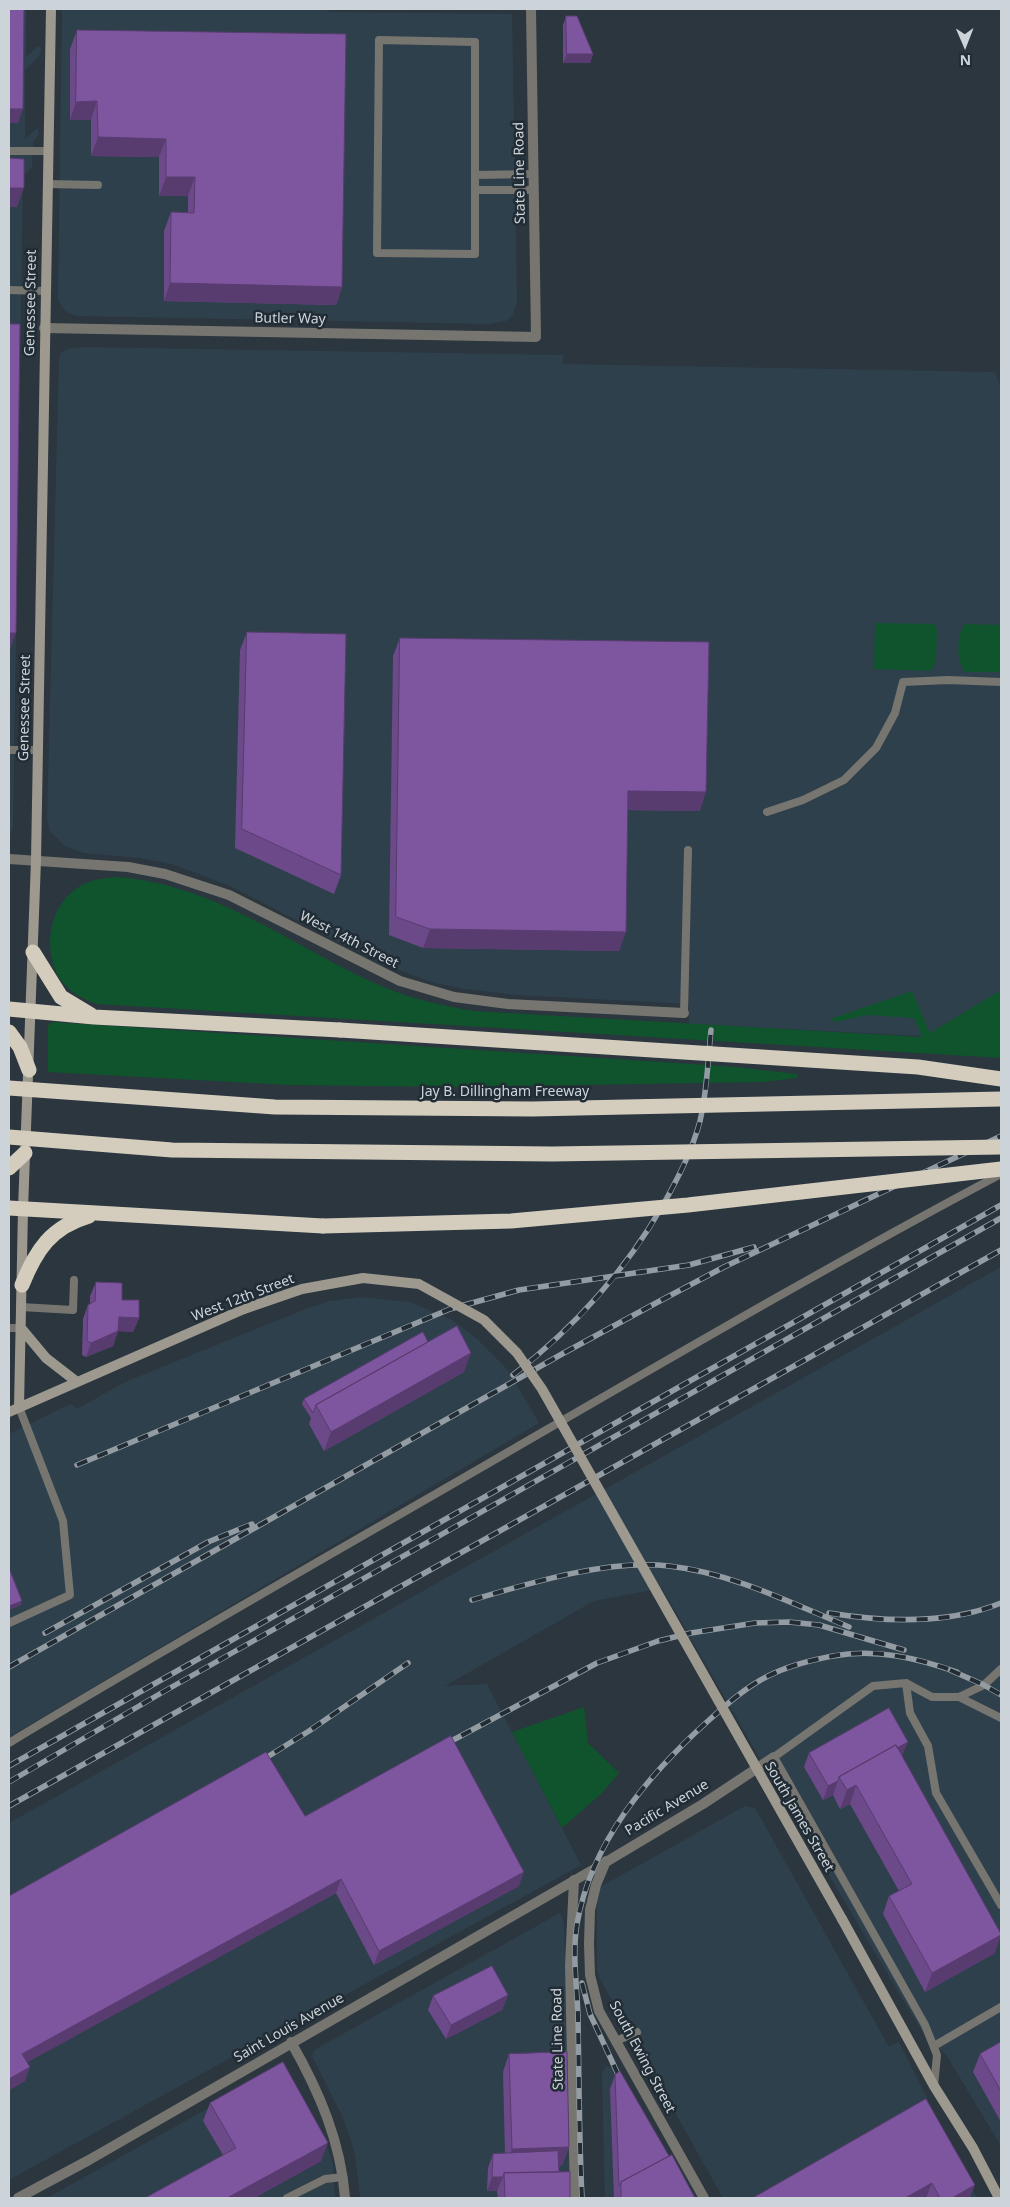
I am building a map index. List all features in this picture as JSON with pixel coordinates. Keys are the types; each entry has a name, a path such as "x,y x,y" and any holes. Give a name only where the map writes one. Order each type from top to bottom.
{"highway":[{"path":"33,952 61,997 94,1017"},
{"path":"9,1009 94,1017 340,1030 918,1067 1001,1079"},
{"path":"9,1032 20,1047 29,1070"},
{"name":"Jay B. Dillingham Freeway","path":"9,1088 284,1107 532,1109 1001,1099"},
{"path":"9,1137 172,1150 552,1154 1001,1147"},
{"path":"9,1168 25,1153"},
{"path":"16,1209 323,1226 511,1221 698,1204 1001,1169"},
{"path":"22,1285 31,1261 50,1237 70,1222 98,1213"}],"main road":[{"name":"Genessee Street","path":"19,1407 22,1285 16,1209 25,1153 36,860 51,9"},
{"name":"West 12th Street","path":"9,1412 244,1309 302,1289 363,1278 419,1284 484,1320 517,1353 542,1389 575,1448"},
{"path":"21,1328 46,1358 78,1382"},
{"name":"South James Street","path":"575,1448 842,1919 934,2086 973,2148 999,2198"}],"street":[{"name":"State Line Road","path":"531,9 536,337"},
{"name":"Butler Way","path":"44,328 536,337"},
{"name":"West 14th Street","path":"9,860 36,860 128,867 165,874 229,895 400,981 454,997 508,1004 684,1013"},
{"name":"Pacific Avenue","path":"574,1880 702,1804 774,1757"},
{"name":"South Ewing Street","path":"606,1861 596,1886 590,1910 590,1967 599,2011 704,2198"},
{"name":"State Line Road","path":"574,1880 570,1965 575,2198"},
{"name":"Saint Louis Avenue","path":"18,2198 89,2160 574,1880"},
{"path":"291,2042 312,2078 328,2117 343,2177 345,2198"}],"lane":[{"path":"379,40 475,42 475,190 475,254 378,253 379,40"},
{"path":"9,151 48,151"},
{"path":"475,175 534,174"},
{"path":"47,184 98,185"},
{"path":"475,190 534,190"},
{"path":"9,290 45,290"},
{"path":"767,812 803,800 844,780 876,748 896,713 903,682 948,680 1001,682"},
{"path":"9,750 38,750"},
{"path":"684,1013 688,850"},
{"path":"9,1743 121,1675 618,1389 915,1220 1001,1174"},
{"path":"21,1308 72,1310 74,1280"},
{"path":"9,1328 21,1328"},
{"path":"9,1622 70,1595 63,1521 19,1407"},
{"path":"959,1697 984,1684 1001,1669"},
{"path":"906,1683 910,1713 928,1746 936,1793 1001,1905"},
{"path":"934,2086 937,2055 925,2024 774,1757 873,1686 906,1683 932,1697 959,1697 1001,1718"},
{"path":"934,2046 1001,2007"},
{"path":"616,2041 637,2032"},
{"path":"288,2198 325,2179 343,2177"}],"shaded area":[{"path":"9,9 26,9 26,57 37,47 40,47 41,51 40,55 25,70 25,139 36,129 38,129 39,134 33,142 32,168 23,176 13,827 9,839"},
{"path":"62,9 328,9 329,12 512,14 517,302 513,315 506,321 490,324 76,316 65,311 58,300"},
{"path":"83,347 563,355 563,364 995,372 1001,388 1001,1040 689,1024 689,1004 516,995 465,989 435,983 382,964 230,886 199,874 171,864 140,858 83,853 65,846 50,831 47,819 59,359 60,354 67,349"},
{"path":"1001,1267 1001,2146 947,2056 921,2030 767,1771 662,1588 594,1601 445,1686 487,1684 581,1865 9,2180 9,1823"},
{"path":"360,1297 410,1302 452,1320 477,1339 508,1370 539,1423 9,1737 9,1434 71,1404 77,1409 125,1382 303,1310 329,1301"},
{"path":"745,1806 755,1808 889,2047 899,2042 977,2198 723,2198 600,1979 597,1969 597,1897 598,1890 602,1886"},
{"path":"560,1913 564,1922 571,2198 360,2198 355,2155 351,2140 343,2118 312,2056 314,2050"},
{"path":"606,2066 618,2069 690,2198 605,2198 602,2073"},
{"path":"277,2070 286,2071 328,2149 333,2164 335,2198 47,2198"}],"green space":[{"path":"875,623 934,624 937,629 936,663 930,671 874,669"},
{"path":"965,624 1001,625 1001,672 965,672 960,661 958,648 960,635"},
{"path":"116,877 151,882 184,890 248,917 372,982 422,1000 474,1011 922,1037 914,1018 867,1015 836,1022 830,1019 912,991 930,1033 1001,990 1001,1058 97,1004 73,992 59,978 52,959 51,933 58,909 75,890 86,883"},
{"path":"52,1022 737,1067 797,1074 797,1078 763,1082 455,1087 289,1085 48,1072 48,1026"},
{"path":"584,1707 588,1743 619,1773 602,1793 562,1828 512,1732"}],"building":[{"path":"9,9 24,9 23,109 9,109"},
{"path":"566,16 577,16 593,54 567,54"},
{"path":"77,30 346,34 342,287 170,283 171,212 194,213 195,177 166,177 166,139 98,137 97,101 76,102"},
{"path":"9,158 24,159 24,188 9,188"},
{"path":"9,324 20,324 16,633 9,633"},
{"path":"247,632 346,634 341,875 242,829"},
{"path":"400,638 709,642 706,792 628,791 626,932 430,929 396,917"},
{"path":"96,1282 122,1283 122,1300 139,1300 139,1318 119,1317 118,1331 91,1343 87,1341 88,1305 95,1301"},
{"path":"457,1326 471,1353 331,1432 316,1405"},
{"path":"423,1332 428,1342 316,1405 313,1413 304,1399"},
{"path":"9,1568 22,1601 9,1606"},
{"path":"889,1708 908,1742 897,1748 896,1745 839,1777 838,1781 828,1786 809,1753"},
{"path":"451,1736 524,1872 379,1951 341,1879 22,2054 30,2067 9,2079 9,1896 266,1752 305,1816"},
{"path":"896,1745 1001,1934 932,1973 889,1896 912,1884 856,1785 847,1790 839,1777"},
{"path":"492,1966 508,1995 451,2025 433,1996"},
{"path":"1001,2042 1001,2091 980,2054"},
{"path":"567,2052 569,2147 512,2149 509,2054"},
{"path":"283,2062 328,2143 227,2198 145,2198 236,2148 210,2103"},
{"path":"620,2071 669,2156 621,2182 619,2186 615,2075"},
{"path":"926,2099 975,2185 952,2198 940,2198 932,2183 905,2198 753,2198"},
{"path":"558,2151 559,2172 504,2173 503,2177 492,2177 493,2154"},
{"path":"672,2155 695,2198 621,2198 621,2182"},
{"path":"570,2172 570,2198 505,2198 504,2173"}],"railway":[{"path":"513,1375 557,1338 597,1298 632,1254 663,1205 684,1164 700,1121 706,1087 711,1030"},
{"path":"9,1667 562,1354 656,1303 724,1267 1001,1136"},
{"path":"9,1766 1001,1205"},
{"path":"9,1782 163,1692 1001,1218"},
{"path":"77,1465 450,1309 519,1290 689,1265 754,1247"},
{"path":"9,1806 1001,1250"},
{"path":"45,1633 208,1542 252,1524"},
{"path":"472,1600 544,1580 595,1569 645,1565 669,1566 716,1575 738,1582 849,1627"},
{"path":"829,1613 894,1620 916,1620 959,1615 1001,1603"},
{"path":"442,1746 597,1663 658,1641 691,1633 755,1623 789,1622 819,1625 904,1650"},
{"path":"582,2198 575,1958 577,1924 584,1894 595,1865 625,1812 664,1764 708,1721 744,1691 776,1672 825,1658 865,1653 896,1656 926,1662 957,1672"},
{"path":"256,1764 309,1731 408,1663"},
{"path":"950,1670 1001,1695"},
{"path":"582,1983 590,2014 623,2085"}]}
